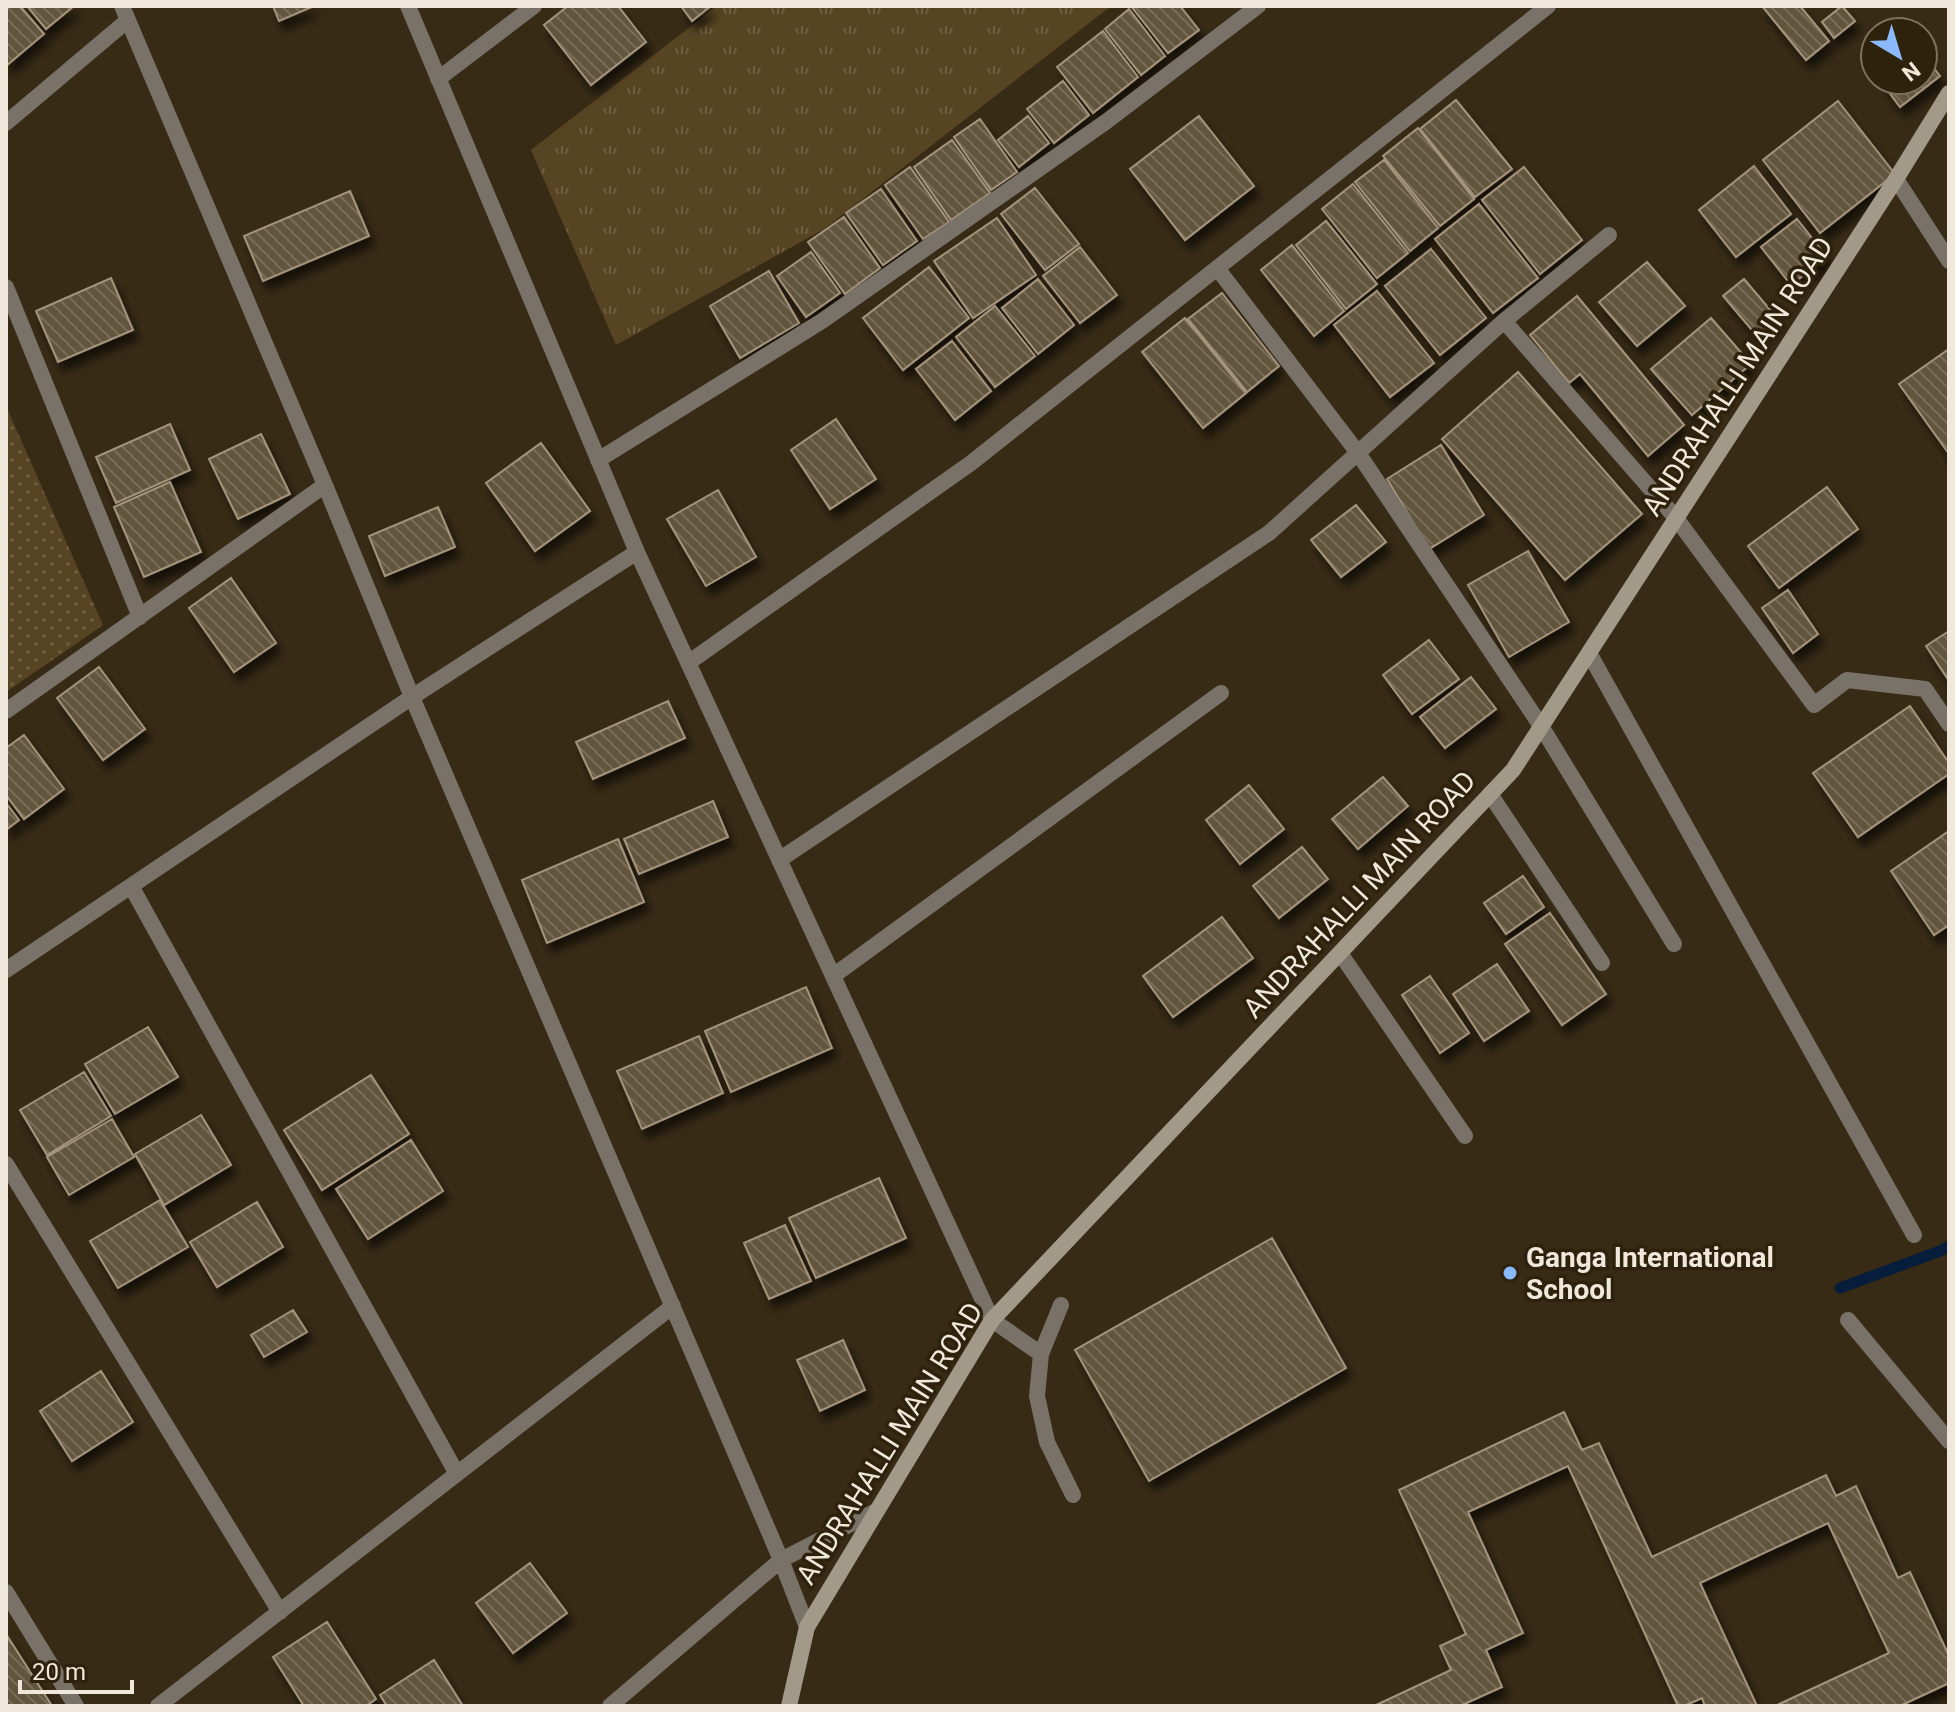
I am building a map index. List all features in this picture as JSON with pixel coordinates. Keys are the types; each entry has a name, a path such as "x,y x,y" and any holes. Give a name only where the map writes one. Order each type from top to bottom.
{"main road":[{"name":"ANDRAHALLI MAIN ROAD","path":"789,1706 807,1627 992,1320 1513,770 1949,93"}],"street":[{"path":"408,6 637,552 992,1320 1041,1354"},
{"path":"438,79 534,6"},
{"path":"598,460 822,321 1107,121 1258,6"},
{"path":"688,663 971,463 1548,6"},
{"path":"6,123 125,13 807,1627"},
{"path":"1896,179 1949,261"},
{"path":"779,860 1269,533 1504,321 1609,235"},
{"path":"1217,268 1358,453 1541,726 1674,944"},
{"path":"6,287 140,617"},
{"path":"1504,321 1676,518 1814,705 1847,680 1925,689 1949,724"},
{"path":"6,711 325,485"},
{"path":"6,970 412,697 637,552"},
{"path":"1589,653 1914,1235"},
{"path":"833,976 1221,693"},
{"path":"1490,794 1602,963"},
{"path":"131,886 457,1474"},
{"path":"1340,953 1465,1136"},
{"path":"6,1164 280,1612"},
{"path":"1061,1305 1041,1354 1037,1396 1047,1442 1073,1495"},
{"path":"158,1706 673,1306"},
{"path":"1848,1320 1949,1441"},
{"path":"610,1706 781,1560 876,1511"},
{"path":"6,1592 76,1706"}],"green space":[{"path":"717,6 1111,6 824,229 616,345 531,150"},
{"path":"6,406 103,625 6,692"}],"building":[{"path":"6,6 20,6 44,34 6,66"},
{"path":"27,6 74,6 46,29"},
{"path":"273,6 314,6 279,21"},
{"path":"568,6 618,6 646,42 591,85 544,25"},
{"path":"681,6 711,6 692,21"},
{"path":"1131,6 1180,6 1199,30 1168,53"},
{"path":"1762,6 1800,6 1829,41 1806,60"},
{"path":"1842,6 1855,21 1834,38 1822,22"},
{"path":"1129,9 1165,56 1141,75 1105,29"},
{"path":"1103,31 1138,77 1093,113 1057,67"},
{"path":"1063,81 1089,115 1054,143 1027,109"},
{"path":"1892,96 1914,96 1900,107"},
{"path":"1456,100 1512,169 1475,197 1420,129"},
{"path":"1838,101 1895,174 1820,233 1763,160"},
{"path":"1028,116 1049,143 1019,167 998,140"},
{"path":"1199,116 1254,186 1185,240 1130,169"},
{"path":"980,119 1017,172 991,190 954,137"},
{"path":"1418,128 1474,199 1440,226 1383,156"},
{"path":"952,140 990,193 951,220 914,167"},
{"path":"1384,160 1438,228 1410,251 1355,182"},
{"path":"1754,166 1791,214 1736,257 1699,210"},
{"path":"910,167 949,222 923,239 885,185"},
{"path":"1524,167 1582,240 1540,274 1482,200"},
{"path":"1353,184 1408,253 1377,278 1322,209"},
{"path":"1035,188 1079,244 1045,270 1001,214"},
{"path":"881,189 917,241 883,265 846,213"},
{"path":"350,191 369,236 263,281 244,236"},
{"path":"1479,204 1538,278 1493,313 1435,239"},
{"path":"844,217 880,268 845,294 808,242"},
{"path":"997,218 1036,275 973,318 934,261"},
{"path":"1797,219 1827,257 1791,285 1761,247"},
{"path":"1326,221 1377,284 1346,309 1296,245"},
{"path":"1292,245 1344,311 1314,336 1261,270"},
{"path":"1080,247 1117,295 1080,323 1043,276"},
{"path":"1431,249 1486,318 1440,355 1385,286"},
{"path":"811,252 840,293 806,317 777,276"},
{"path":"1647,262 1685,306 1637,346 1599,302"},
{"path":"929,267 969,318 903,370 863,318"},
{"path":"769,271 799,323 740,358 710,306"},
{"path":"111,278 133,330 58,362 36,311"},
{"path":"1038,279 1074,325 1038,354 1002,308"},
{"path":"1744,279 1778,319 1757,336 1723,296"},
{"path":"1377,291 1434,363 1390,397 1334,325"},
{"path":"1222,293 1279,366 1247,392 1188,319"},
{"path":"1577,296 1684,425 1648,456 1580,374 1569,383 1530,335"},
{"path":"995,306 1035,356 995,387 956,337"},
{"path":"1185,318 1246,393 1203,428 1142,352"},
{"path":"1711,318 1751,364 1692,415 1651,369"},
{"path":"952,341 991,391 955,420 916,369"},
{"path":"1949,349 1949,454 1899,384"},
{"path":"1518,372 1642,514 1565,580 1442,439"},
{"path":"836,419 876,479 830,509 791,450"},
{"path":"170,424 190,470 116,503 96,457"},
{"path":"261,434 290,494 238,519 209,459"},
{"path":"541,443 590,511 535,551 486,483"},
{"path":"1441,445 1484,515 1429,549 1387,479"},
{"path":"170,482 201,552 144,577 114,507"},
{"path":"1827,487 1858,529 1779,588 1748,546"},
{"path":"718,490 756,557 706,586 667,519"},
{"path":"1356,505 1386,542 1341,577 1311,540"},
{"path":"438,507 455,547 385,576 369,536"},
{"path":"1528,551 1569,622 1509,657 1468,585"},
{"path":"231,578 276,643 234,672 189,608"},
{"path":"1788,590 1818,634 1793,653 1762,608"},
{"path":"1949,631 1949,681 1926,646"},
{"path":"1429,640 1459,679 1412,714 1383,675"},
{"path":"99,667 145,729 103,760 57,698"},
{"path":"1471,677 1496,709 1445,748 1420,717"},
{"path":"668,701 685,738 593,779 576,742"},
{"path":"1910,706 1949,763 1949,774 1858,837 1813,773"},
{"path":"24,735 64,789 24,819 6,795 6,748"},
{"path":"1383,777 1408,806 1358,849 1332,819"},
{"path":"1249,785 1284,829 1240,864 1206,820"},
{"path":"713,801 728,837 639,874 624,839"},
{"path":"6,803 19,820 6,830"},
{"path":"1949,831 1949,925 1934,935 1891,871"},
{"path":"618,839 644,902 547,943 522,880"},
{"path":"1302,847 1328,879 1279,918 1253,886"},
{"path":"1523,876 1544,907 1506,934 1484,903"},
{"path":"1550,913 1606,994 1562,1025 1505,944"},
{"path":"1222,917 1253,958 1173,1017 1143,976"},
{"path":"1497,964 1529,1011 1484,1041 1453,994"},
{"path":"1430,976 1469,1033 1440,1053 1402,995"},
{"path":"806,987 832,1048 731,1092 705,1031"},
{"path":"148,1027 178,1077 115,1114 85,1064"},
{"path":"699,1036 723,1093 642,1129 617,1071"},
{"path":"84,1072 111,1116 47,1155 20,1110"},
{"path":"371,1075 409,1134 322,1190 284,1130"},
{"path":"201,1115 231,1165 164,1205 135,1154"},
{"path":"112,1119 134,1157 69,1195 47,1157"},
{"path":"411,1140 443,1191 368,1239 336,1189"},
{"path":"879,1178 906,1238 816,1278 789,1218"},
{"path":"160,1200 188,1247 118,1288 90,1241"},
{"path":"257,1202 283,1247 217,1287 190,1242"},
{"path":"785,1225 811,1281 769,1299 744,1243"},
{"path":"1272,1238 1346,1368 1149,1481 1075,1350"},
{"path":"293,1310 307,1332 264,1357 251,1335"},
{"path":"843,1340 865,1390 820,1411 797,1360"},
{"path":"101,1371 133,1422 72,1461 40,1411"},
{"path":"1564,1412 1582,1450 1599,1443 1652,1557 1826,1475 1836,1496 1856,1486 1898,1578 1910,1572 1949,1656 1949,1683 1900,1706 1775,1706 1889,1653 1828,1523 1700,1583 1757,1706 1705,1706 1702,1698 1678,1706 1568,1466 1468,1512 1523,1633 1486,1650 1502,1687 1460,1706 1374,1706 1451,1670 1440,1646 1466,1634 1399,1490"},
{"path":"530,1563 567,1613 513,1653 476,1603"},
{"path":"327,1622 376,1699 366,1706 304,1706 273,1657"},
{"path":"6,1634 52,1706 6,1706"},
{"path":"434,1660 463,1706 387,1706 380,1695"}],"waterway":[{"path":"1840,1288 1949,1246"}],"place":[{"name":"Ganga International School","path":"1510,1273"}]}
